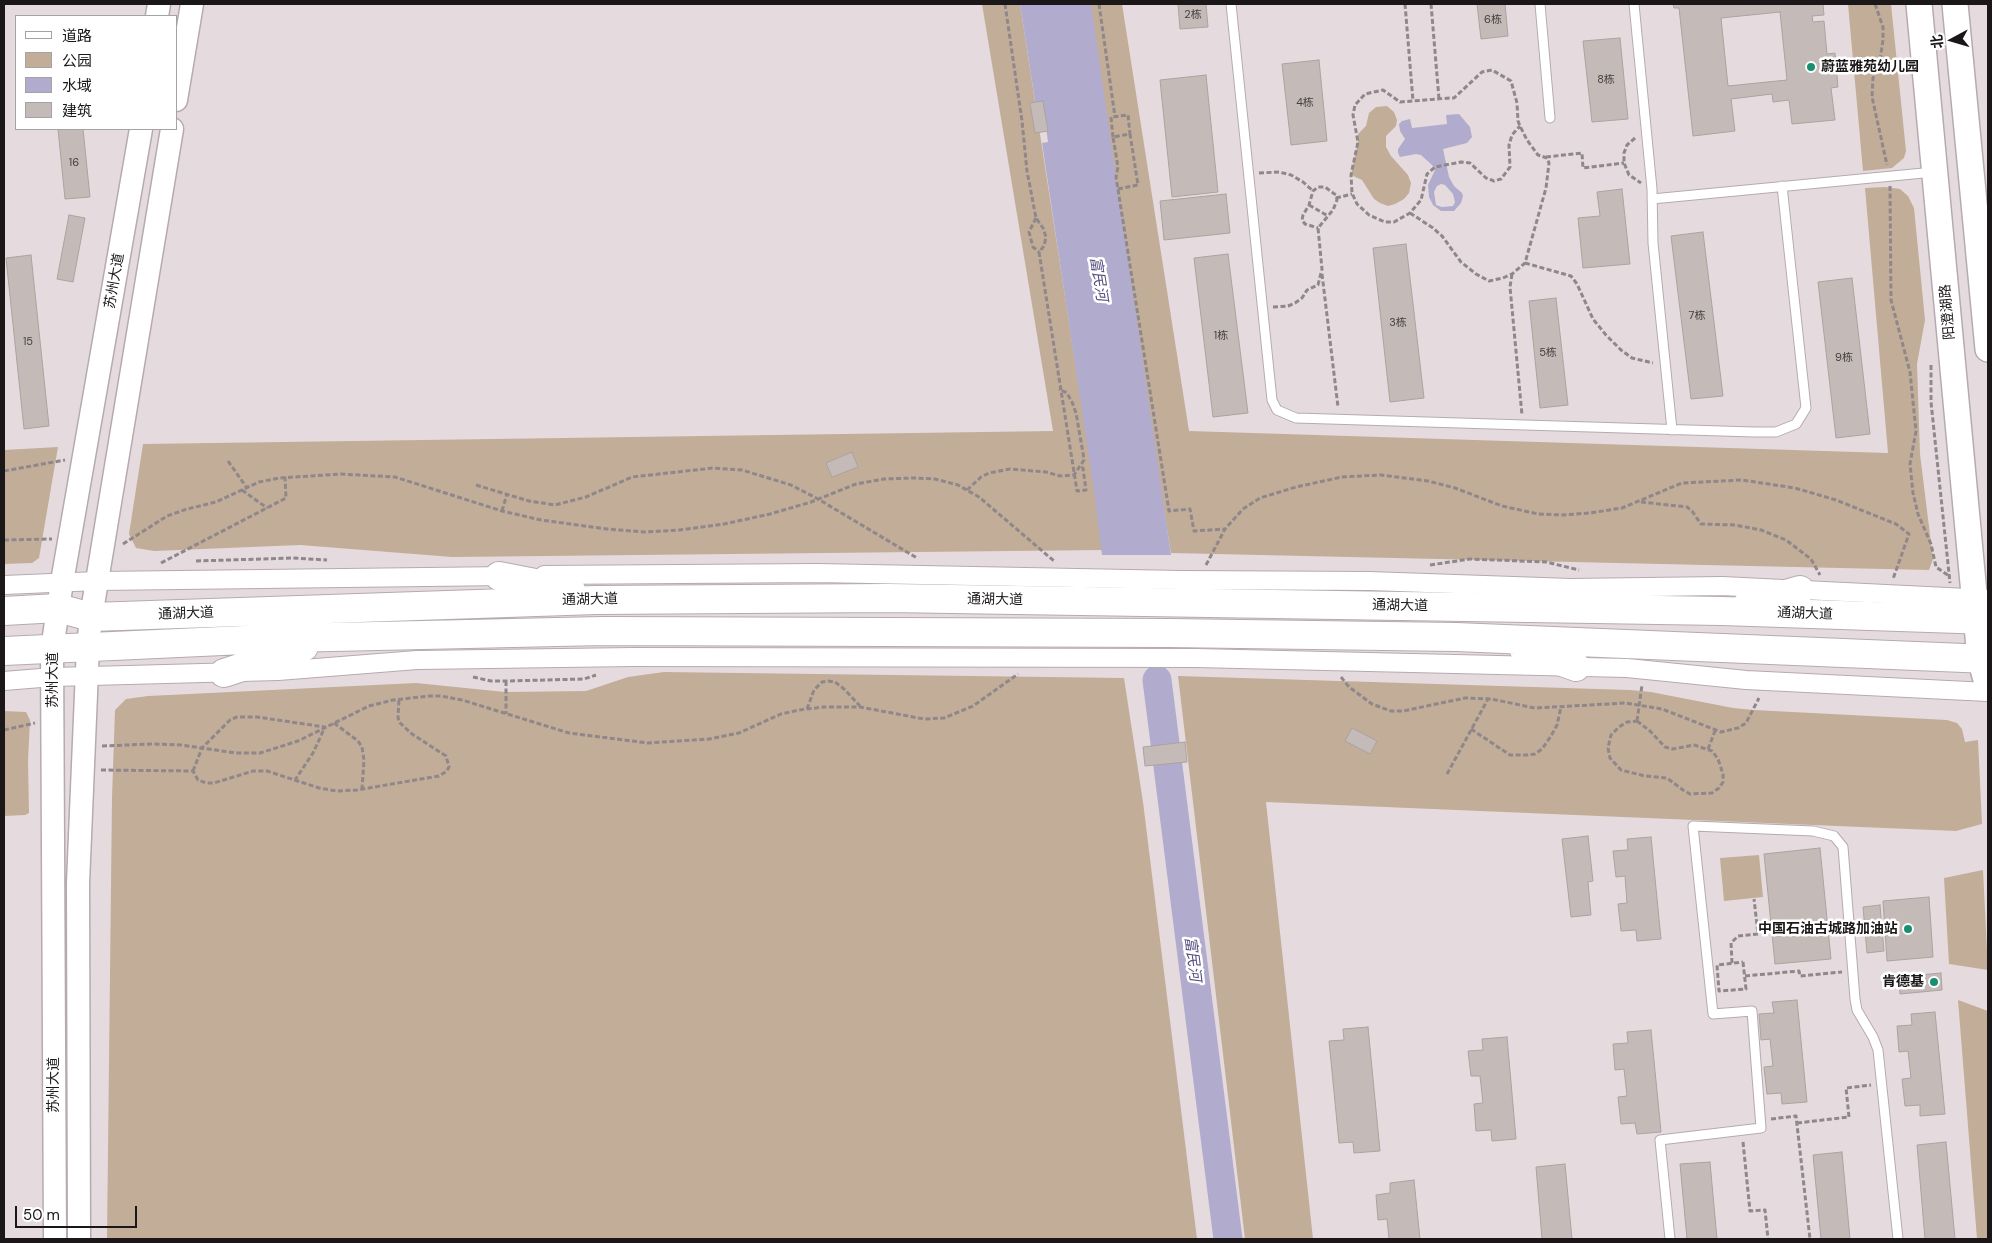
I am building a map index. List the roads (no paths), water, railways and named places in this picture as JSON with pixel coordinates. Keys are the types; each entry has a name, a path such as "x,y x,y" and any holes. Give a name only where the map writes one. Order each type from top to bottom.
{"main road":[{"name":"阳澄湖路","path":"1919,4 1982,609 1984,659 1988,687"},
{"path":"1956,4 1988,349"},
{"path":"499,576 624,600"},
{"path":"1722,612 1812,586"},
{"name":"通湖大道","path":"4,611 60,595 91,617 169,629 335,637 603,631 1169,633 1496,638 1984,659"},
{"name":"通湖大道","path":"4,651 88,647 169,629 624,600 888,598 1722,612 1982,609"},
{"path":"224,673 335,637"},
{"path":"1496,638 1576,666"}],"street":[{"path":"178,88 192,4"},
{"name":"苏州大道","path":"55,1239 52,649 141,130"},
{"name":"苏州大道","path":"79,1239 78,883 88,647 91,617 172,130"},
{"path":"4,585 60,595 98,581 817,573 1370,582 1571,588 1812,586 1982,609"},
{"path":"4,681 53,677 224,673 327,668 417,660 633,657 1196,658 1627,668 1746,680 1988,692"}],"lane":[{"path":"1231,4 1272,400 1277,410 1296,418 1776,432 1796,424 1806,408 1782,186"},
{"path":"1540,4 1550,118"},
{"path":"1634,4 1652,189 1653,243 1672,430"},
{"path":"1652,199 1935,172"},
{"path":"1670,1239 1660,1140 1761,1128 1752,1011 1712,1014 1693,826 1813,831 1834,836 1843,847 1857,1010 1873,1037 1878,1050 1898,1239"}],"water":[{"path":"1020,4 1091,4 1171,555 1102,555 1042,143 1048,142 1043,106 1036,107"},
{"path":"1459,114 1470,127 1472,137 1467,143 1443,149 1449,177 1463,196 1461,203 1454,211 1441,211 1433,205 1429,197 1428,185 1435,170 1432,165 1421,155 1400,157 1398,153 1398,149 1405,139 1400,131 1399,124 1402,121 1410,119 1412,128 1447,124 1446,115","holes":["1445,185 1453,194 1455,202 1453,206 1442,207 1436,205 1434,192 1437,186"]}],"waterway":[{"name":"富民河","path":"1157,680 1228,1239"}],"place":[{"name":"蔚蓝雅苑幼儿园","path":"1811,67"},
{"name":"中国石油古城路加油站","path":"1908,929"},
{"name":"肯德基","path":"1934,982"}]}
